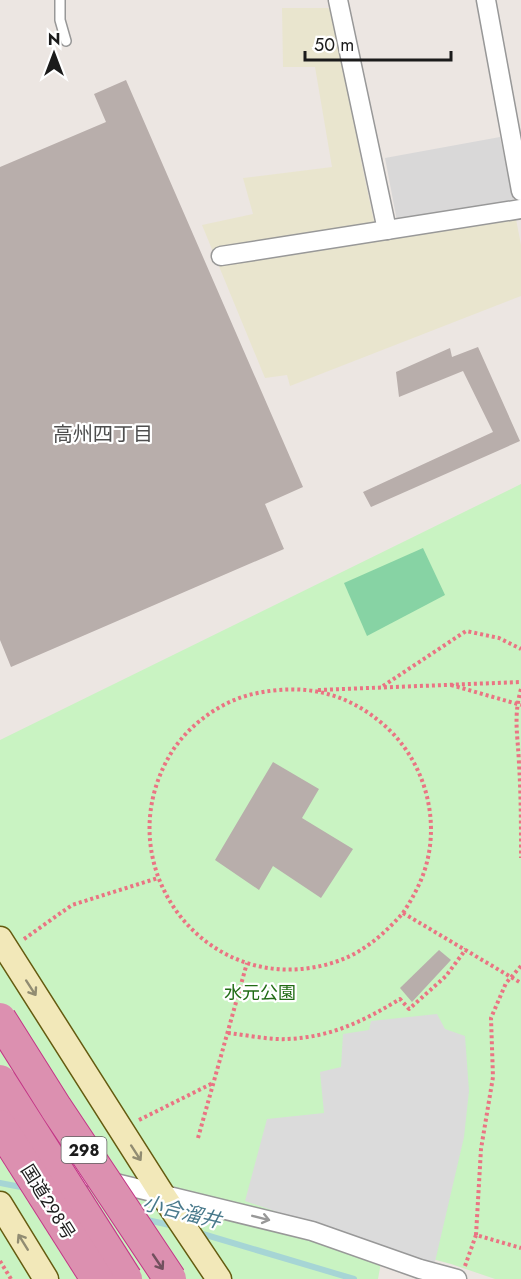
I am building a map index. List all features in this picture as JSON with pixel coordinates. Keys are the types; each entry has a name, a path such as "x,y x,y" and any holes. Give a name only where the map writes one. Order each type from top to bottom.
{"highway":[{"name":"298","path":"0,1019 56,1108 170,1279"},
{"path":"0,1053 146,1279"},
{"path":"0,1081 126,1279"},
{"name":"国道298号","path":"0,1126 97,1279"}],"street":[{"path":"338,0 387,230"},
{"path":"486,0 519,167 521,191"},
{"path":"221,256 521,209"},
{"path":"11,939 162,1194 219,1279"},
{"path":"0,1155 312,1231 342,1241 418,1274 461,1274"},
{"path":"0,1204 46,1279"}],"lane":[{"path":"60,0 60,21 66,41"}],"path":[{"path":"382,687 466,631 499,638 521,649"},
{"path":"315,690 343,699 369,713 396,735 415,764 422,780 431,816 431,842 417,892 387,931 367,946 339,961 308,968 277,969 247,963 203,940 181,918 164,893 150,847 149,818 154,789 164,765 178,742 204,717 240,697 277,689 315,690 521,682"},
{"path":"447,684 519,704"},
{"path":"521,689 515,722 519,764 521,858"},
{"path":"11,939 72,905 158,878"},
{"path":"403,913 521,983"},
{"path":"228,1033 286,1039 326,1034 368,1019 400,999 409,1009 446,976 466,949"},
{"path":"198,1138 247,963"},
{"path":"461,1274 476,1235 481,1149 493,1077 491,1018 506,983 521,966"},
{"path":"135,1122 214,1083"},
{"path":"476,1235 521,1248"},
{"path":"0,1262 11,1279"}],"shaded area":[{"path":"282,8 333,8 378,240 516,219 521,245 521,296 290,386 287,375 265,378 202,225 253,214 243,178 332,167 315,67 283,67"},
{"path":"500,137 514,201 397,221 385,158"},
{"path":"437,1014 445,1029 465,1036 469,1091 464,1137 434,1266 245,1201 267,1119 324,1113 320,1072 341,1067 343,1034 369,1030 371,1021"}],"green space":[{"name":"水元公園","path":"521,484 521,1279 495,1279 451,1264 384,1246 378,1279 0,1279 0,740"},
{"path":"423,548 445,595 367,636 344,583"}],"building":[{"path":"126,80 303,487 265,504 284,549 11,667 0,640 0,167 106,122 94,94"},
{"path":"478,347 520,441 371,507 363,492 493,432 463,371 399,397 396,372 450,348 452,357"},
{"path":"273,762 319,789 302,818 353,849 321,898 273,866 259,890 215,860"},
{"path":"439,950 451,960 412,1002 400,988"}],"waterway":[{"name":"小合溜井","path":"0,1183 26,1188"},
{"name":"小合溜井","path":"143,1219 174,1226"},
{"name":"小合溜井","path":"196,1232 354,1279"}],"district":[{"name":"高州四丁目","path":"103,434"}]}
